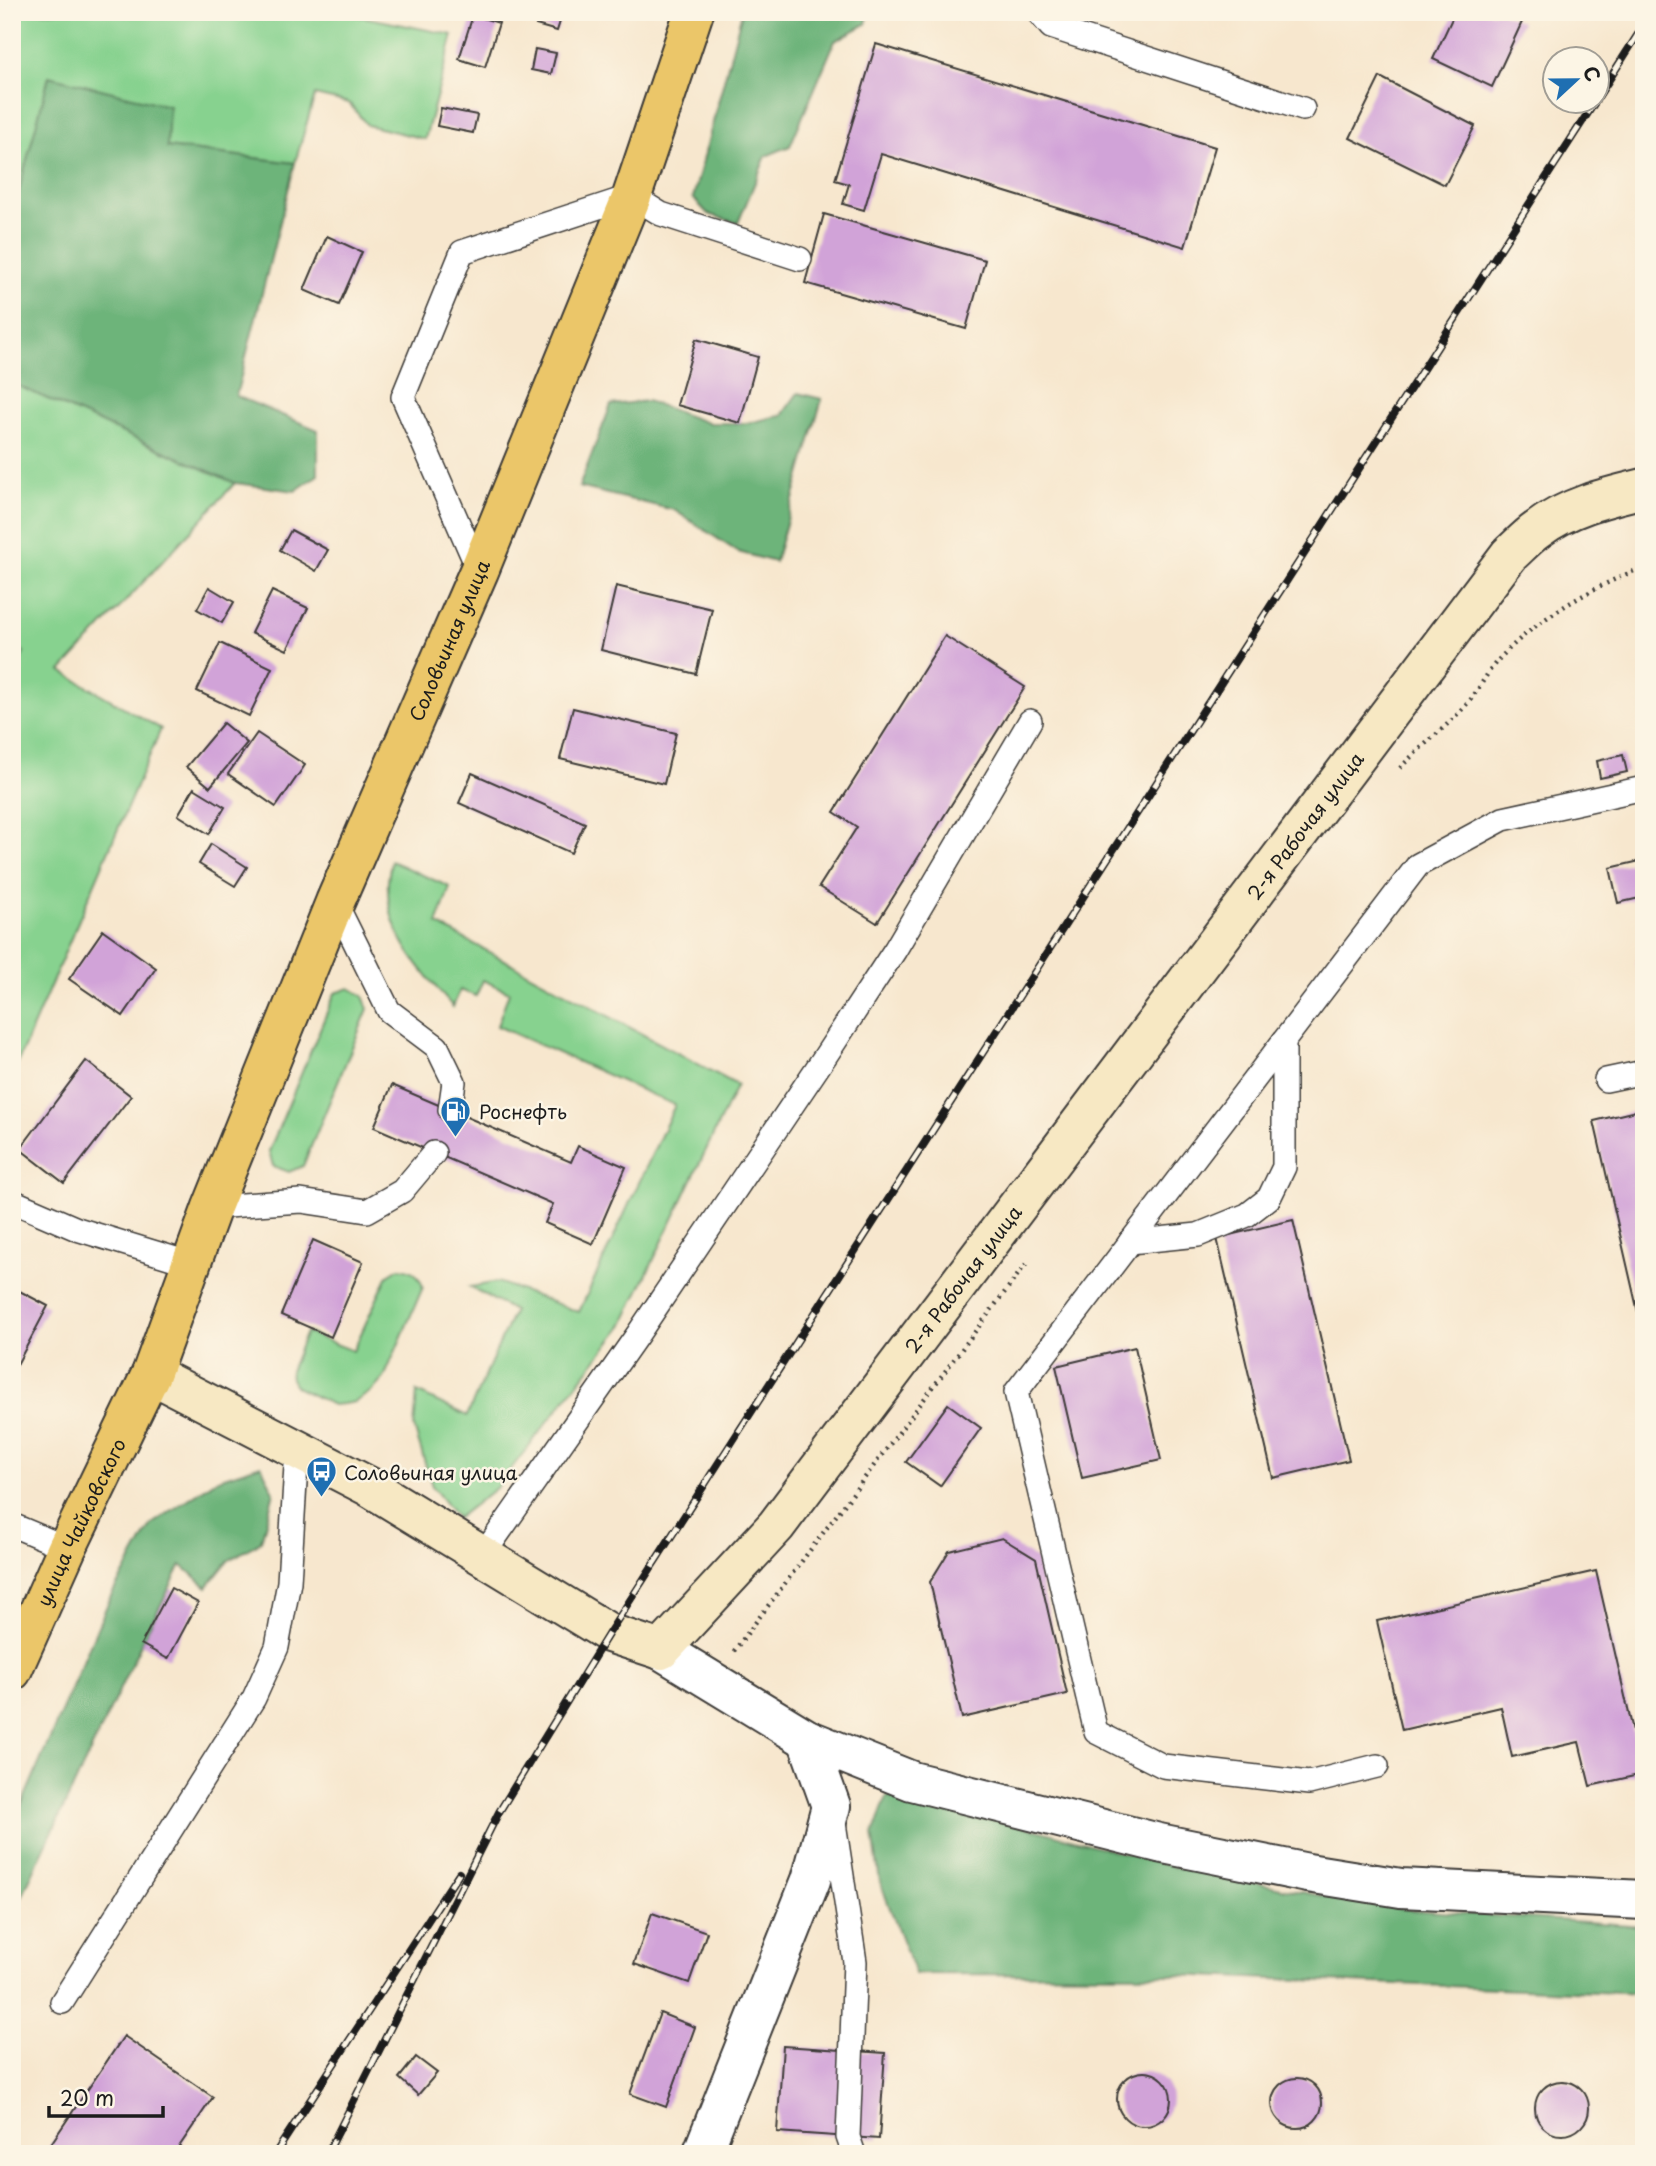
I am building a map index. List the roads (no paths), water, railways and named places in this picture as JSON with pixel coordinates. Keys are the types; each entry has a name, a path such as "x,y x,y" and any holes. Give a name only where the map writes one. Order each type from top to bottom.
{"main road":[{"name":"Соловьиная улица","path":"151,1374 212,1208 335,902 479,572 632,196 694,12"},
{"name":"2-я Рабочая улица","path":"661,1650 776,1526 1509,555 1538,529 1566,512 1601,498 1644,488"},
{"path":"151,1374 368,1486 610,1633 661,1650"},
{"name":"улица Чайковского","path":"12,1671 67,1548 151,1374"}],"street":[{"path":"661,1650 807,1739 912,1781 1159,1843 1308,1873 1401,1888 1644,1900"},
{"path":"702,2154 811,1880 831,1806 807,1739"}],"lane":[{"path":"1038,12 1051,27 1303,109"},
{"path":"479,572 402,397 462,252 632,196 661,214 800,259"},
{"path":"483,1555 638,1334 857,1008 895,950 1031,721"},
{"path":"1377,1766 1309,1783 1163,1766 1096,1732 1016,1392 1418,865 1503,819 1644,788"},
{"path":"335,902 389,1011 437,1047 454,1082 450,1110"},
{"path":"1130,1242 1198,1235 1247,1215 1269,1198 1284,1167 1284,1041"},
{"path":"1606,1080 1644,1072"},
{"path":"212,1208 301,1201 367,1211 402,1192 434,1153"},
{"path":"12,1201 77,1229 192,1264"},
{"path":"62,2001 254,1698 277,1647 289,1583 297,1449"},
{"path":"12,1525 67,1548"},
{"path":"831,1806 855,1962 848,2137 854,2154"}],"railway":[{"path":"1610,78 1644,25"},
{"path":"327,2154 499,1812 609,1633 1586,116"},
{"path":"275,2154 459,1873"}],"place":[{"name":"Роснефть","path":"456,1138"},
{"name":"Соловьиная улица","path":"321,1499"}]}
